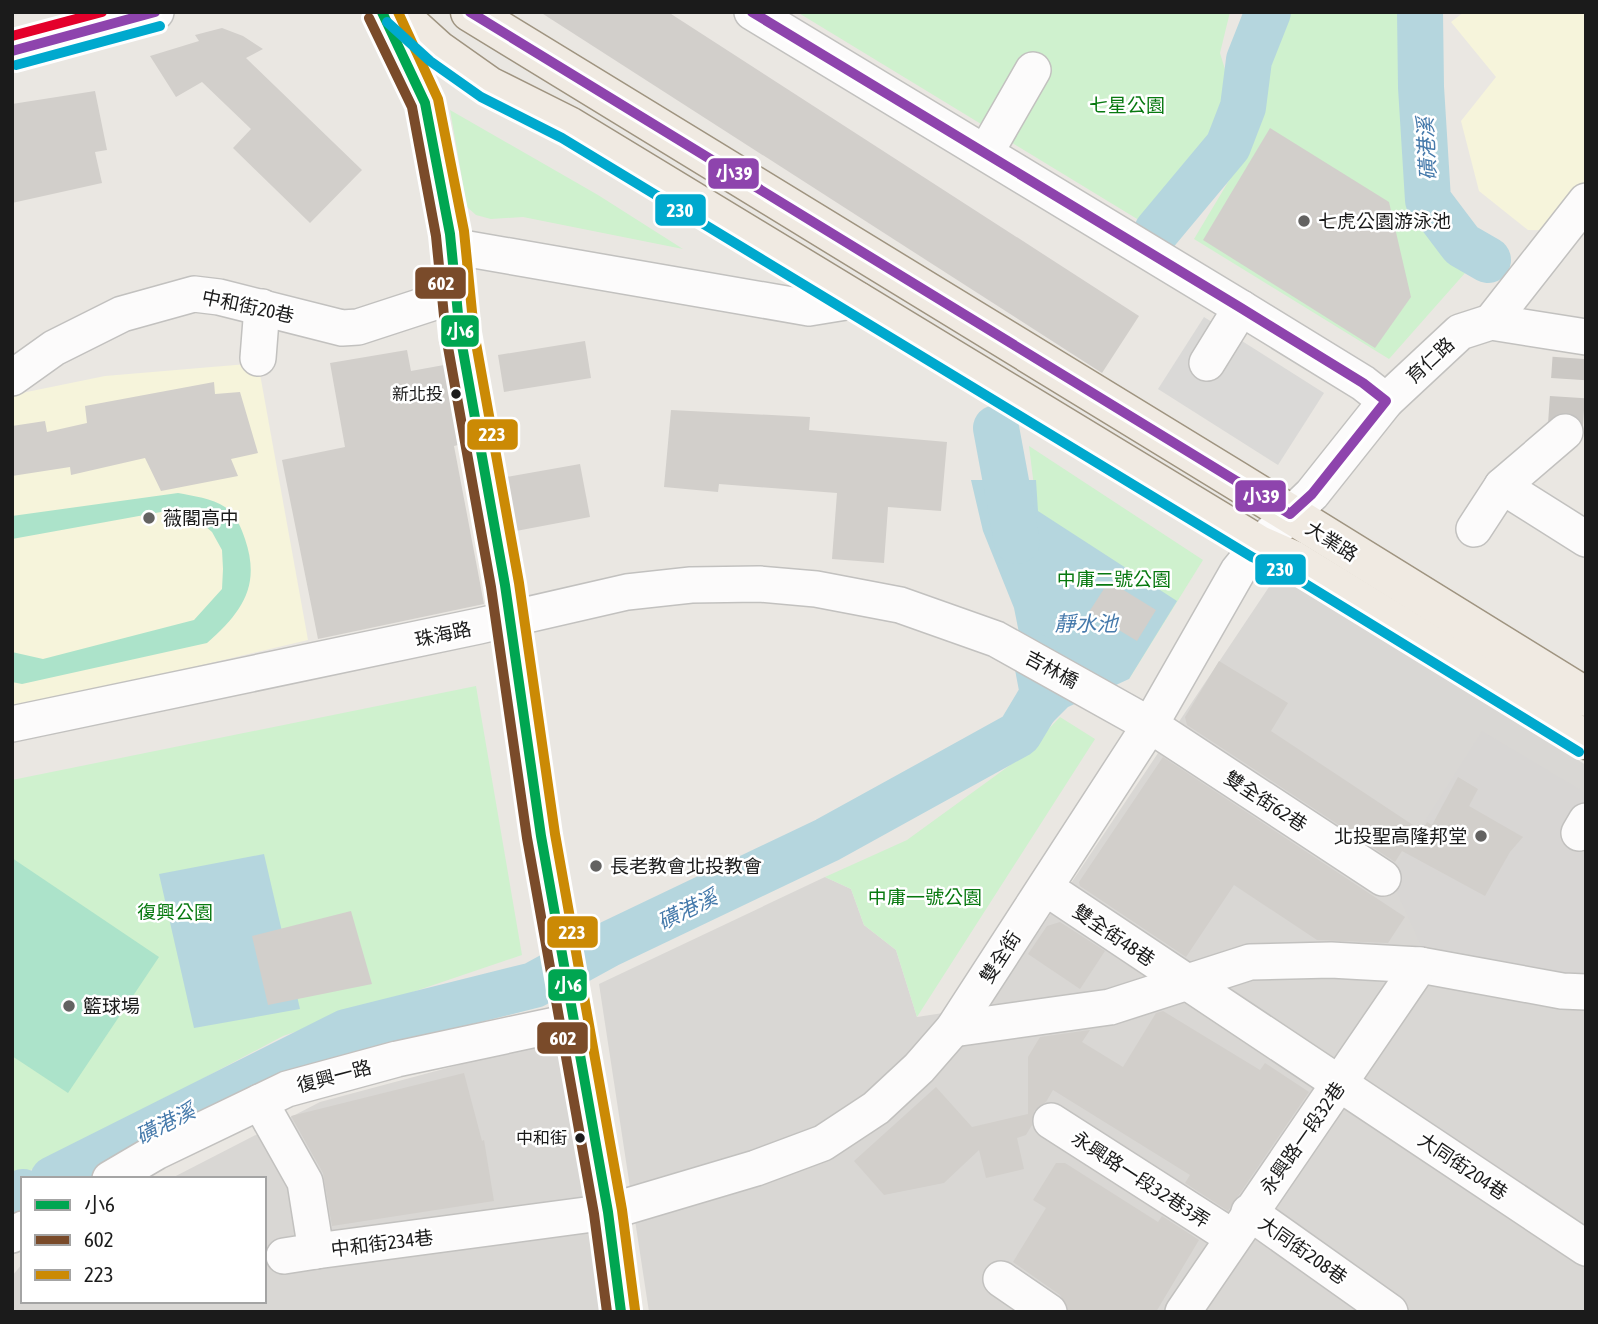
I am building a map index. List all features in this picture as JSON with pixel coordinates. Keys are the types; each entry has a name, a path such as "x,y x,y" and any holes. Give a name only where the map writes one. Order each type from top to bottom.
{"main road":[{"name":"大業路","path":"396,12 438,50 489,86 569,126 1259,545 1293,560 1586,740"},
{"name":"大業路","path":"470,12 1586,698"}],"street":[{"path":"12,51 156,12"},
{"path":"383,12 425,103 451,246 460,334 510,619 560,944 608,1212 621,1312"},
{"path":"751,12 1241,308 1363,383 1386,401"},
{"path":"986,152 1033,71"},
{"path":"1491,322 1586,201"},
{"path":"451,246 809,308 858,300"},
{"name":"中和街20巷","path":"12,379 54,348 121,314 194,294 262,307 342,328 358,327 456,295"},
{"path":"258,358 262,307"},
{"path":"1207,363 1241,308"},
{"name":"育仁路","path":"1259,545 1312,494 1386,401 1460,332 1491,322 1575,343"},
{"path":"1474,529 1502,486 1565,432"},
{"path":"1502,486 1586,539"},
{"name":"雙全街","path":"608,1212 756,1168 823,1143 876,1108 919,1068 953,1029 1045,888 1150,724 1238,571 1259,545"},
{"name":"珠海路","path":"12,724 627,592 691,585 759,584 816,589 900,604 996,639"},
{"name":"吉林橋","path":"996,639 1150,724"},
{"name":"雙全街62巷","path":"1150,724 1383,878"},
{"name":"雙全街48巷","path":"1045,888 1341,1083"},
{"path":"953,1029 1110,1007 1183,981 1250,962 1331,960 1420,965 1562,991 1586,992"},
{"name":"永興路一段32巷","path":"1183,1312 1420,965"},
{"name":"復興一路","path":"113,1177 156,1152 287,1089 572,1012"},
{"name":"大同街204巷","path":"1341,1083 1586,1248"},
{"name":"中和街234巷","path":"260,1102 305,1182 300,1254 608,1212"},
{"name":"永興路一段32巷3弄","path":"1051,1121 1240,1225"},
{"name":"大同街208巷","path":"1240,1225 1390,1312"},
{"path":"1000,1279 1049,1312"}],"shaded area":[{"path":"1464,12 1586,12 1586,231 1528,230 1479,191 1461,121 1496,77 1451,22"},
{"path":"1204,317 1324,393 1278,465 1158,389"},
{"name":"薇閣高中","path":"258,363 308,640 12,710 12,395 105,376"},
{"path":"1279,572 1586,765 1586,1312 649,1312 599,984 825,877 851,889 864,925 896,950 917,1017 989,1006"},
{"name":"北投聖高隆邦堂","path":"1482,731 1586,793 1586,984 1425,955 1395,888 1381,890"},
{"path":"575,1034 612,1312 12,1312 12,1276 21,1265 21,1303 266,1303 266,1177 174,1177 320,1102"}],"green space":[{"name":"七星公園","path":"797,12 1230,12 1220,53 1231,89 1223,127 1152,228"},
{"path":"1281,12 1409,12 1401,32 1410,206 1465,273 1389,359 1194,239 1258,132 1266,63"},
{"path":"450,110 598,195 683,249 523,217 491,219 476,215 467,207"},
{"name":"中庸二號公園","path":"1029,446 1203,560 1129,679 1037,511"},
{"path":"178,493 220,504 232,514 242,530 251,571 245,597 230,620 207,643 22,684 12,682 12,652 43,659 194,620 222,589 223,569 222,550 212,532 198,520 172,510 12,539 12,516"},
{"name":"復興公園","path":"476,686 522,955 283,1036 12,1180 12,780"},
{"name":"中庸一號公園","path":"1060,717 1095,739 917,1017 896,950 864,925 851,889 825,877 907,840 1024,755"},
{"name":"籃球場","path":"12,858 159,957 68,1093 12,1056"}],"water":[{"name":"靜水池","path":"971,480 1036,480 1038,511 1177,601 1129,679 1068,707 1048,727 1018,708 1030,687 1014,608 983,531"},
{"path":"264,854 300,1009 194,1028 159,874"}],"building":[{"path":"540,12 668,12 1139,316 1102,373"},
{"path":"222,28 243,36 263,49 246,58 362,170 310,223 233,148 251,129 202,82 176,97 150,56 199,41 195,35"},
{"path":"95,91 107,150 95,152 102,183 12,203 12,104"},
{"name":"七虎公園游泳池","path":"1270,128 1389,202 1411,297 1375,348 1203,240"},
{"path":"585,341 591,378 504,392 498,355"},
{"path":"407,350 411,371 444,365 458,445 454,446 484,604 318,639 282,460 345,447 330,363"},
{"path":"214,382 215,394 240,392 258,453 231,459 238,476 161,491 145,458 71,475 70,467 12,476 12,426 45,421 47,432 87,423 85,406"},
{"path":"671,410 810,417 809,430 947,442 941,511 888,507 884,563 832,559 837,493 719,484 718,492 664,487"},
{"path":"580,464 590,517 516,531 506,477"},
{"path":"1109,581 1156,610 1137,641 1089,612"},
{"path":"1219,661 1288,703 1271,731 1422,831 1427,822 1432,825 1458,777 1478,789 1469,806 1523,837 1510,852 1485,896 1402,851 1395,862 1187,725 1185,717"},
{"path":"1163,757 1405,917 1388,943 1317,940 1234,885 1186,957 1080,886 1079,882"},
{"path":"351,911 372,984 268,1005 252,936"},
{"path":"1060,922 1105,951 1080,989 1028,954 1047,926"},
{"path":"1163,1011 1260,1070 1265,1063 1309,1092 1228,1211 1185,1183 1190,1175 1053,1090 1046,1102 1034,1111 1032,1125 1026,1135 1017,1138 1024,1169 986,1178 979,1150 944,1183 884,1195 854,1161 936,1087 972,1127 1028,1114 1028,1057 1040,1037 1090,1030 1082,1042 1123,1067 1156,1013"},
{"path":"464,1073 482,1141 484,1140 494,1201 332,1226 323,1173 291,1116"},
{"path":"1056,1163 1065,1163 1158,1222 1162,1216 1199,1240 1156,1312 1069,1312 1060,1295 1013,1262 1046,1208 1033,1200"}],"waterway":[{"name":"磺港溪","path":"1157,231 1228,146 1243,107 1249,60 1268,12"},
{"name":"磺港溪","path":"1420,12 1421,87 1428,200 1462,245 1488,260"},
{"name":"磺港溪","path":"996,428 1017,541"},
{"name":"磺港溪","path":"57,1177 346,1032 534,985 607,945 827,840 1019,734 1043,694 1036,657"},
{"name":"磺港溪","path":"12,1197 21,1193"}],"tunnel":[{"path":"1565,432 1570,358"}],"transit line":[{"path":"12,36 102,12"},
{"name":"小39","path":"12,51 155,12"},
{"name":"小6","path":"382,12 425,103 450,234 460,334 505,585 541,836 608,1212 621,1312"},
{"name":"223","path":"398,12 438,99 464,231 474,332 519,583 555,834 622,1210 635,1310"},
{"name":"小39","path":"470,12 1290,514 1312,494 1386,401 1363,383 1241,308 752,12"},
{"name":"602","path":"369,18 412,107 436,236 446,336 491,587 527,838 594,1214 607,1312"},
{"name":"230","path":"387,22 430,61 481,97 562,138 1252,557 1286,572 1579,752"},
{"name":"230","path":"16,65 160,26"}],"place":[{"name":"七虎公園游泳池","path":"1304,221"},
{"name":"新北投","path":"456,394"},
{"name":"薇閣高中","path":"149,518"},
{"name":"北投聖高隆邦堂","path":"1481,836"},
{"name":"長老教會北投教會","path":"596,866"},
{"name":"籃球場","path":"69,1006"},
{"name":"中和街","path":"580,1138"}]}
